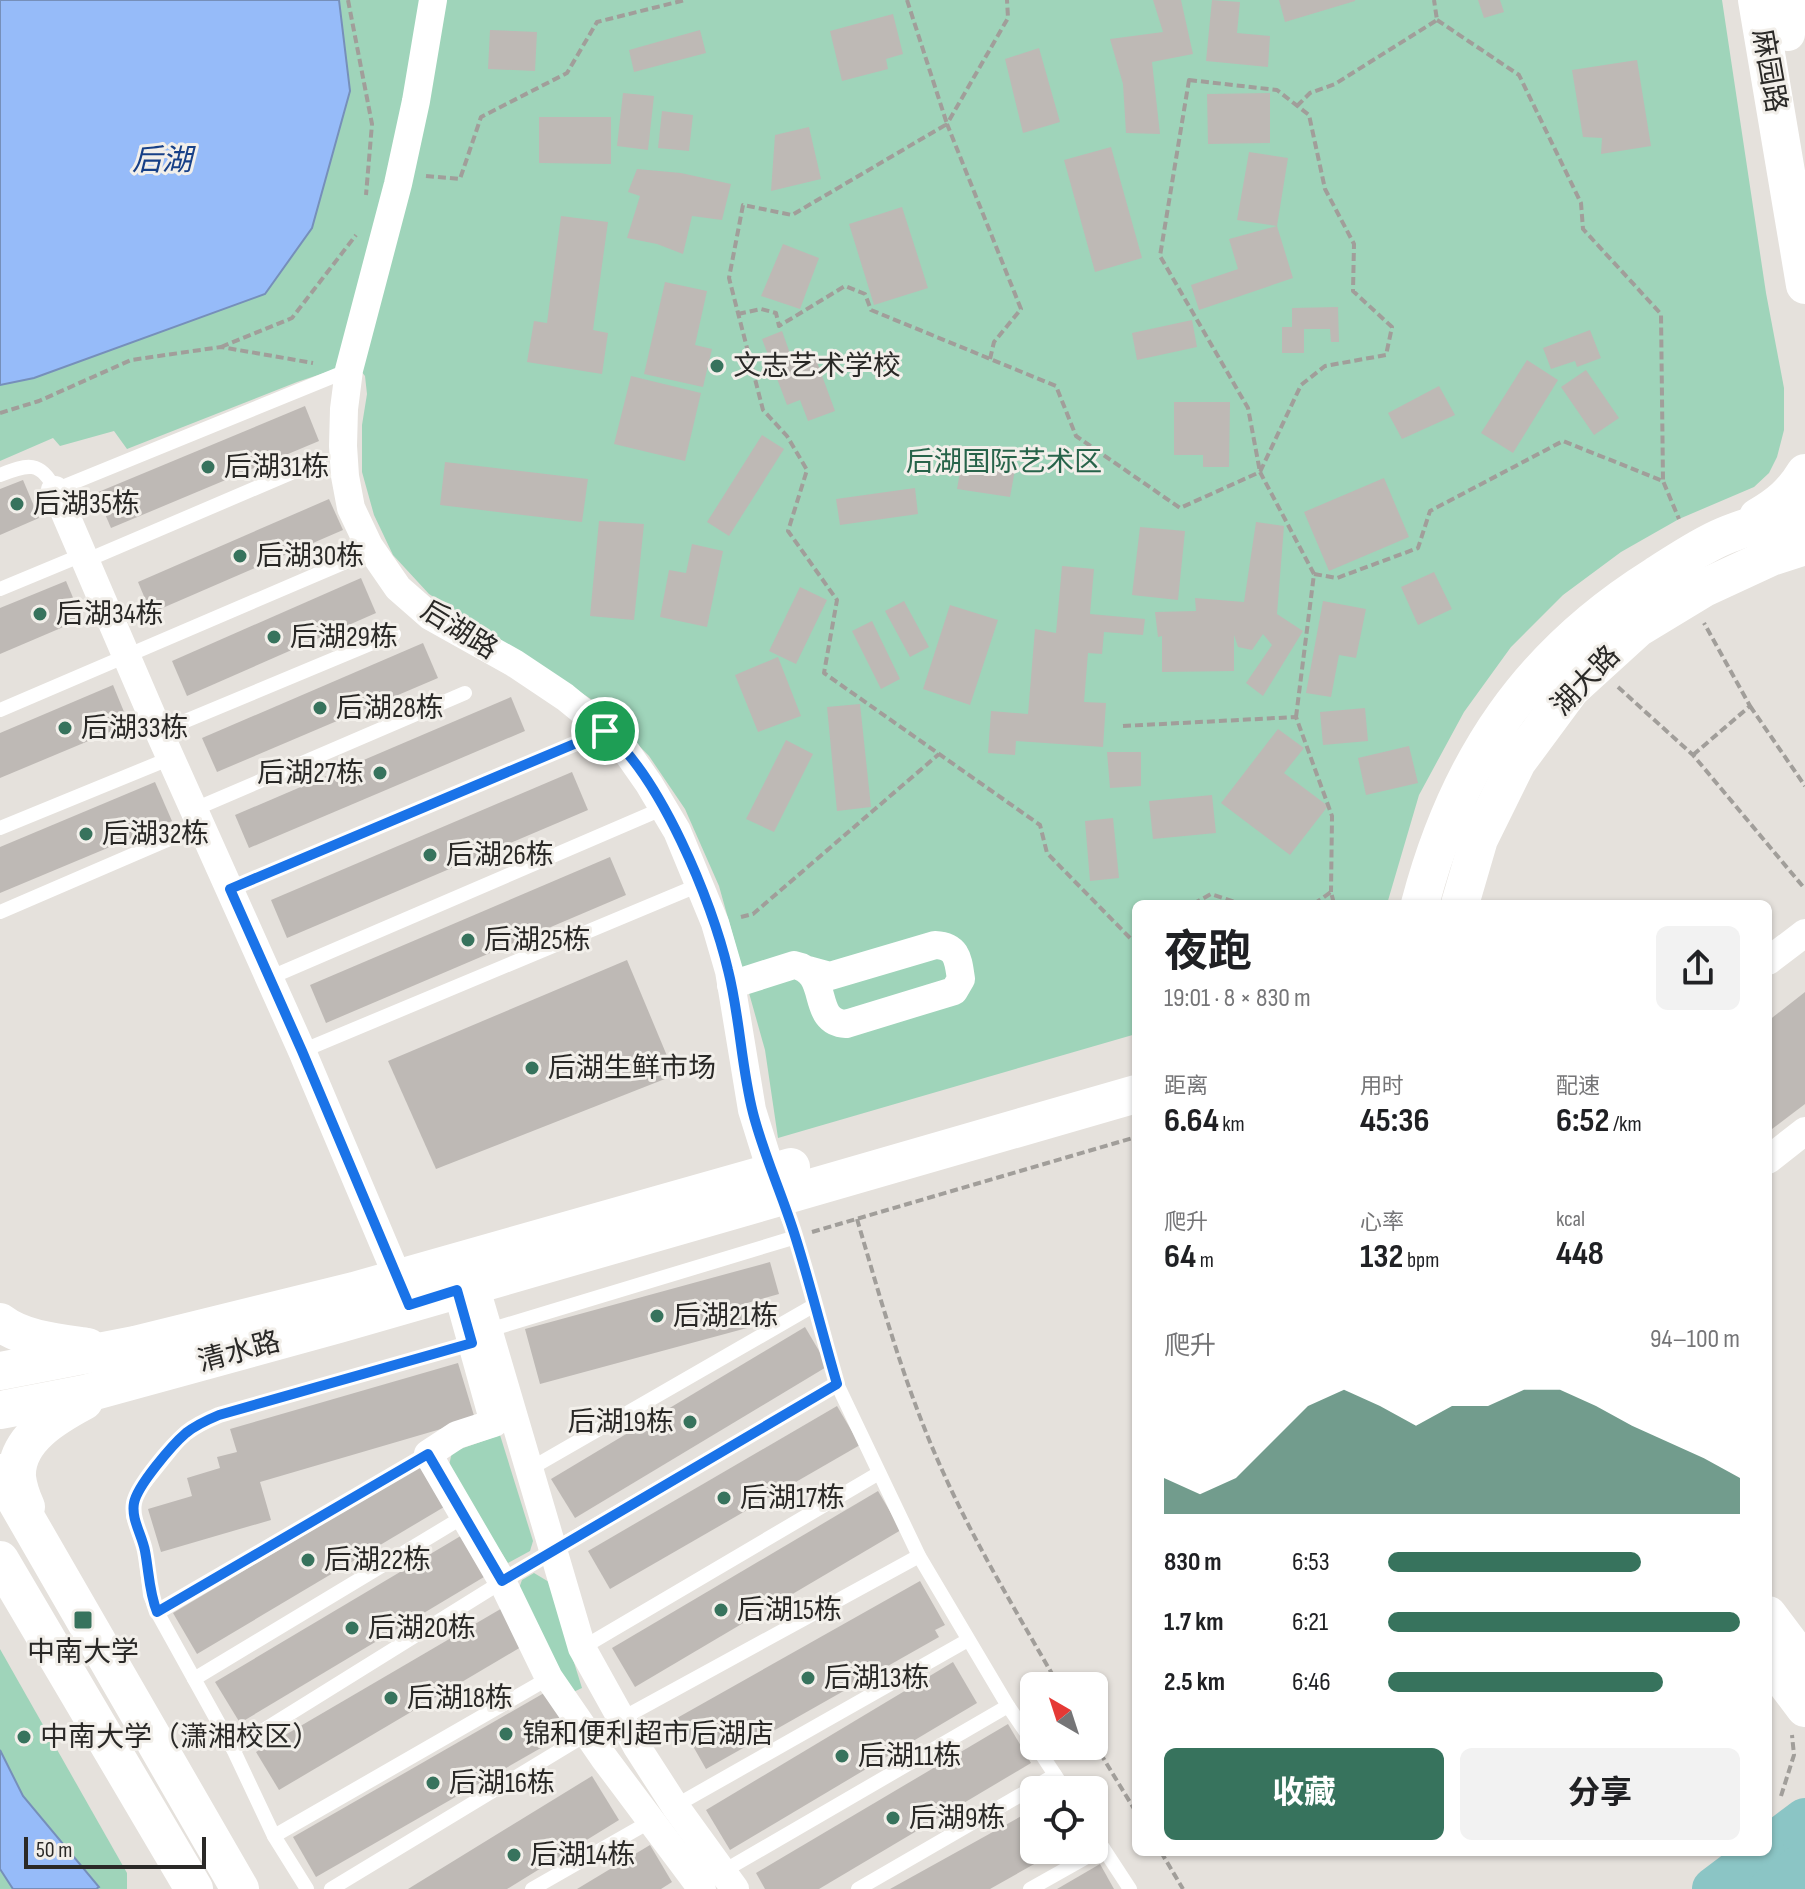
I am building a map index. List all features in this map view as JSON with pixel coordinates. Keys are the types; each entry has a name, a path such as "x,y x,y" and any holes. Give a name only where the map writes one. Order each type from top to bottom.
{"main road":[{"name":"麻园路","path":"1757,0 1805,285"},
{"name":"麻园路","path":"1787,11 1805,129"},
{"path":"1421,900 1451,809 1503,718 1541,669 1579,630 1620,598 1781,503 1796,489 1805,473"},
{"path":"1721,537 1805,510"},
{"name":"湖大路","path":"1461,900 1479,839 1517,762 1571,689 1638,628 1690,597 1771,557 1805,546"},
{"path":"776,1186 1132,1069"},
{"path":"0,1371 404,1292 776,1186 1132,1095"},
{"name":"清水路","path":"0,1410 116,1386 404,1292 466,1288 776,1186"},
{"path":"0,1322 7,1328 47,1341 87,1347 135,1345"},
{"path":"36,1536 17,1477 20,1457 39,1431 57,1416 116,1386"},
{"path":"0,1473 240,1889"},
{"path":"0,1560 194,1889"},
{"path":"1772,1620 1805,1664"},
{"path":"1772,1666 1800,1712"},
{"path":"1772,1845 1788,1833"},
{"path":"1771,1889 1788,1833"},
{"path":"1714,1889 1758,1856"}],"street":[{"name":"后湖路","path":"433,0 400,174 349,370 343,446 351,508 369,546 398,588 430,616 514,663 565,697 619,741 664,808 677,831 715,923 731,985 752,1110 776,1186"},
{"path":"55,490 302,1051 404,1292"},
{"path":"1772,958 1805,933"},
{"path":"731,985 794,965 830,976 935,945 950,947 955,953 961,979 954,991 846,1024 838,1023 827,1015 813,974 808,970"},
{"path":"1772,1157 1805,1131"},
{"path":"466,1288 480,1337 528,1470 582,1648 621,1719 675,1806 712,1885"},
{"path":"480,1337 494,1423 457,1435 428,1454 502,1581 549,1678 651,1821 712,1885"}],"lane":[{"path":"0,475 21,467 35,467 45,472 55,490 349,370"},
{"path":"0,589 319,461"},
{"path":"0,710 348,561"},
{"path":"159,732 394,634"},
{"path":"0,912 465,693"},
{"path":"230,889 605,731"},
{"path":"0,828 171,758"},
{"path":"269,978 664,808"},
{"path":"302,1051 699,885"},
{"path":"776,1186 796,1237 837,1384 919,1556 1020,1723"},
{"path":"307,1889 274,1836 233,1749 157,1612 150,1595 145,1551 133,1516 138,1491 183,1435 219,1415 480,1337 796,1237"},
{"path":"528,1470 813,1306"},
{"path":"233,1749 553,1550 837,1384"},
{"path":"157,1612 428,1454"},
{"path":"582,1648 879,1473"},
{"path":"194,1679 463,1517"},
{"path":"331,1889 587,1734 621,1719 919,1556"},
{"path":"675,1806 968,1640"},
{"path":"274,1836 549,1678"},
{"path":"712,1885 1008,1706"},
{"path":"858,1889 1055,1775 1045,1760"},
{"path":"532,1889 651,1821"},
{"path":"1108,1856 1130,1889"},
{"path":"1030,1889 1075,1864"}],"path":[{"path":"348,0 372,124 363,207"},
{"path":"400,174 460,179 481,117 567,73 597,22 685,0"},
{"path":"907,0 947,124 1021,309 994,342 990,359"},
{"path":"1007,0 1008,18 947,124 792,215 743,205 729,278 763,410 787,436 807,470 788,531 837,600 824,673 1040,825 1047,853 1132,938"},
{"path":"1434,0 1437,20 1519,75 1581,203 1583,229 1661,314 1663,481 1679,519"},
{"path":"1297,106 1310,93 1335,84 1437,20"},
{"path":"738,314 761,309 776,313 779,326 845,286 865,294 871,310 1056,386 1076,436 1180,508 1260,472 1301,385 1325,366 1386,355 1392,327 1353,291 1354,244 1325,189 1309,115 1277,90 1189,80 1160,256 1248,408 1260,472 1314,574 1296,717 1332,816 1333,900"},
{"path":"0,413 39,401 131,360 221,347 292,318 358,232"},
{"path":"221,347 349,370"},
{"path":"1314,574 1337,578 1418,548 1430,511 1563,441 1663,481"},
{"path":"1690,597 1750,706 1805,786"},
{"path":"1596,667 1693,755 1805,889"},
{"path":"1693,755 1750,706"},
{"path":"1123,726 1296,717"},
{"path":"715,923 753,914 939,754"},
{"path":"1320,900 1331,892"},
{"path":"1200,900 1211,894 1229,900"},
{"path":"796,1237 1132,1138"},
{"path":"857,1219 889,1328 942,1472 1051,1672"},
{"path":"1788,1833 1781,1797 1794,1755 1792,1735 1800,1712"},
{"path":"1104,1760 1132,1805"},
{"path":"1163,1856 1183,1889"}],"green space":[{"name":"后湖国际艺术区","path":"0,0 1722,0 1766,293 1784,388 1784,430 1769,473 1754,487 1679,519 1621,552 1563,595 1511,647 1464,712 1419,795 1388,900 1132,900 1132,1035 778,1138 765,1050 719,886 685,809 649,756 597,703 429,594 393,555 374,515 362,472 362,425 367,394 365,376 357,366 339,368 297,382 127,449 114,431 60,446 53,438 0,461"},
{"path":"500,1435 533,1541 530,1551 508,1563 448,1470 452,1452"},
{"path":"534,1573 549,1582 582,1688 569,1694 518,1591 522,1580"},
{"name":"中南大学（潇湘校区）","path":"0,1649 127,1873 127,1889 0,1889"}],"water":[{"name":"后湖","path":"0,0 339,0 350,91 312,228 265,294 34,378 0,385"},
{"path":"0,1750 23,1796 99,1887 13,1889 0,1869"}],"building":[{"path":"1153,0 1181,0 1193,54 1152,62 1160,134 1126,133 1123,84 1110,39 1163,32"},
{"path":"1212,0 1240,2 1237,33 1270,36 1268,67 1206,61"},
{"path":"1279,0 1355,0 1355,1 1285,22"},
{"path":"1478,0 1500,0 1504,12 1484,18"},
{"path":"893,14 903,54 886,59 888,69 842,81 830,31"},
{"path":"490,30 537,32 535,71 488,69"},
{"path":"700,30 706,53 634,72 629,50"},
{"path":"1039,48 1060,122 1023,133 1005,59"},
{"path":"1637,60 1651,146 1601,154 1602,138 1583,137 1572,70"},
{"path":"623,93 654,96 648,150 617,146"},
{"path":"1270,93 1270,143 1208,144 1207,94"},
{"path":"662,111 693,115 689,151 658,148"},
{"path":"539,117 611,117 611,164 539,163"},
{"path":"809,127 821,179 771,191 775,135"},
{"path":"1111,147 1142,258 1095,272 1064,160"},
{"path":"1249,152 1288,158 1277,226 1237,220"},
{"path":"637,169 681,173 731,184 722,220 692,216 683,254 657,244 627,238 640,196 628,192"},
{"path":"902,207 928,288 874,305 849,224"},
{"path":"561,216 608,222 593,330 608,333 602,374 527,362 534,321 547,323"},
{"path":"1277,226 1293,278 1199,310 1191,285 1238,269 1229,239"},
{"path":"783,244 819,258 800,309 761,296"},
{"path":"665,282 707,291 695,345 712,349 703,387 644,374"},
{"path":"1338,307 1339,342 1331,342 1330,329 1304,329 1304,353 1282,353 1282,327 1292,327 1292,308"},
{"path":"1192,320 1197,347 1137,360 1132,333"},
{"path":"1590,330 1601,358 1577,367 1575,361 1551,369 1543,348"},
{"path":"782,331 792,359 813,351 835,411 808,421 800,400 787,405 762,339"},
{"path":"1527,360 1558,380 1513,453 1481,433"},
{"path":"1586,370 1619,418 1594,435 1561,387"},
{"path":"631,376 701,393 685,461 614,444"},
{"path":"1439,386 1455,415 1402,439 1388,413"},
{"path":"1174,402 1230,402 1229,467 1203,467 1203,455 1174,455"},
{"name":"后湖31栋","path":"305,406 319,441 111,528 96,493"},
{"path":"762,435 784,449 729,536 707,522"},
{"path":"962,461 1015,470 1010,497 957,489"},
{"path":"445,462 588,479 582,522 440,505"},
{"path":"1384,478 1409,537 1329,571 1304,512"},
{"name":"后湖35栋","path":"23,480 39,518 0,535 0,489"},
{"path":"915,488 918,514 840,525 836,499"},
{"name":"后湖30栋","path":"329,499 343,530 151,613 138,582"},
{"path":"599,521 644,524 634,620 590,616"},
{"path":"1256,522 1284,526 1277,614 1303,631 1263,696 1246,683 1272,645 1263,634 1252,650 1238,647 1234,635 1234,671 1162,672 1162,636 1158,637 1155,612 1196,611 1195,598 1244,602"},
{"path":"1140,527 1185,531 1178,600 1132,595"},
{"path":"692,544 723,551 707,627 660,617 669,570 686,573"},
{"path":"1062,566 1094,569 1090,614 1145,619 1143,635 1104,632 1102,654 1088,653 1084,702 1106,703 1103,747 1016,741 1015,755 988,753 991,711 1028,714 1035,629 1056,633"},
{"path":"1434,572 1452,609 1418,625 1401,587"},
{"name":"后湖29栋","path":"361,578 376,613 187,696 172,661"},
{"name":"后湖34栋","path":"66,581 82,619 0,654 0,608"},
{"path":"800,587 827,600 796,664 769,651"},
{"path":"904,601 929,647 910,657 885,611"},
{"path":"1323,601 1366,609 1356,658 1339,655 1331,697 1306,693"},
{"path":"950,605 998,620 970,705 923,689"},
{"path":"872,621 900,679 881,689 852,631"},
{"name":"后湖28栋","path":"423,643 438,678 217,772 202,738"},
{"path":"778,657 801,716 758,732 735,675"},
{"name":"后湖33栋","path":"113,685 129,724 0,778 0,733"},
{"name":"后湖27栋","path":"511,697 525,731 249,848 235,815"},
{"path":"860,704 871,807 837,811 827,707"},
{"path":"1365,708 1368,741 1323,745 1320,712"},
{"path":"1278,729 1304,748 1284,773 1328,806 1290,855 1221,803"},
{"path":"786,740 813,754 774,832 746,819"},
{"path":"1409,746 1418,783 1366,795 1358,758"},
{"path":"1107,752 1141,752 1141,786 1110,788"},
{"name":"后湖26栋","path":"572,772 588,810 287,938 271,900"},
{"name":"后湖32栋","path":"155,782 172,821 0,893 0,847"},
{"path":"1212,795 1216,833 1153,839 1149,801"},
{"path":"1113,818 1119,878 1090,881 1085,821"},
{"name":"后湖25栋","path":"610,857 626,895 326,1023 310,985"},
{"name":"后湖生鲜市场","path":"627,960 675,1075 436,1169 388,1061"},
{"path":"1805,992 1805,1104 1772,1129 1772,1018"},
{"name":"后湖21栋","path":"770,1262 779,1294 740,1305 747,1328 540,1384 525,1329"},
{"name":"后湖19栋","path":"805,1327 828,1366 575,1518 551,1479"},
{"path":"458,1363 475,1419 260,1482 271,1520 161,1552 148,1509 192,1496 187,1478 220,1468 217,1457 237,1452 230,1429"},
{"name":"后湖17栋","path":"837,1406 860,1445 610,1589 588,1551"},
{"name":"后湖22栋","path":"420,1466 444,1507 197,1654 173,1613"},
{"name":"后湖15栋","path":"878,1491 901,1530 635,1687 612,1648"},
{"name":"后湖20栋","path":"464,1534 489,1574 240,1723 215,1682"},
{"name":"后湖13栋","path":"920,1581 945,1625 935,1630 939,1637 706,1769 677,1718"},
{"name":"后湖18栋","path":"504,1607 526,1644 279,1790 256,1752"},
{"name":"后湖11栋","path":"953,1662 977,1703 730,1850 706,1810"},
{"name":"后湖16栋","path":"551,1689 574,1729 316,1877 293,1837"},
{"name":"后湖9栋","path":"1008,1724 1020,1744 1020,1760 1029,1760 1031,1763 819,1889 765,1889 756,1873"},
{"name":"后湖14栋","path":"592,1776 619,1820 507,1889 408,1889"},
{"path":"1020,1817 1020,1864 1034,1864 990,1889 890,1889"},
{"path":"650,1845 672,1882 661,1889 577,1889"},
{"path":"1100,1864 1114,1889 1057,1889"}],"place":[{"name":"文志艺术学校","path":"717,366"},
{"name":"后湖31栋","path":"208,467"},
{"name":"后湖35栋","path":"17,504"},
{"name":"后湖30栋","path":"240,556"},
{"name":"后湖34栋","path":"40,614"},
{"name":"后湖29栋","path":"274,637"},
{"name":"后湖28栋","path":"320,708"},
{"name":"后湖33栋","path":"65,728"},
{"name":"后湖27栋","path":"380,773"},
{"name":"后湖32栋","path":"86,834"},
{"name":"后湖26栋","path":"430,855"},
{"name":"后湖25栋","path":"468,940"},
{"name":"后湖生鲜市场","path":"532,1068"},
{"name":"后湖21栋","path":"657,1316"},
{"name":"后湖19栋","path":"690,1422"},
{"name":"后湖17栋","path":"724,1498"},
{"name":"后湖22栋","path":"308,1560"},
{"name":"后湖15栋","path":"721,1610"},
{"name":"中南大学","path":"83,1620"},
{"name":"后湖20栋","path":"352,1628"},
{"name":"后湖13栋","path":"808,1678"},
{"name":"后湖18栋","path":"391,1698"},
{"name":"锦和便利超市后湖店","path":"506,1734"},
{"name":"中南大学（潇湘校区）","path":"24,1737"},
{"name":"后湖11栋","path":"842,1756"},
{"name":"后湖16栋","path":"433,1783"},
{"name":"后湖9栋","path":"893,1818"},
{"name":"后湖14栋","path":"514,1855"}],"route":[{"path":"605,731 619,741 677,831 715,923 729,971 752,1110 796,1237 837,1384 502,1581 428,1454 157,1612 150,1595 145,1551 133,1516 134,1503 138,1491 183,1435 219,1415 472,1343 457,1290 409,1305 230,889 605,731"}]}
